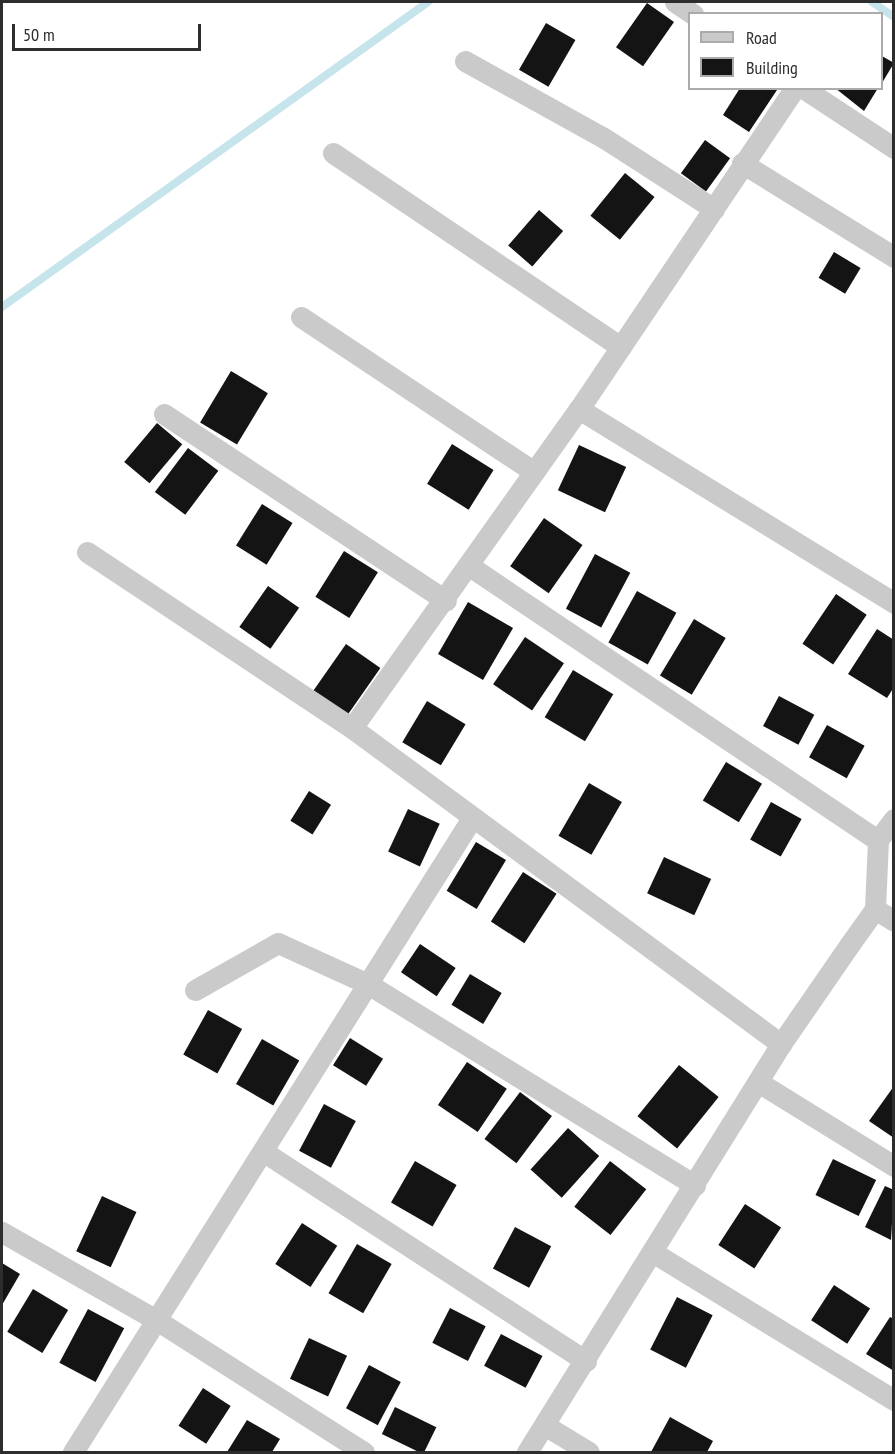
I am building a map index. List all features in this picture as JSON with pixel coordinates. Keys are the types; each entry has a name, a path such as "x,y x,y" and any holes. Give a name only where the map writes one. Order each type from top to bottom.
{"street":[{"path":"675,2 690,12"},
{"path":"465,61 604,138 714,209"},
{"path":"352,728 471,567 714,209 742,163 794,90"},
{"path":"806,90 894,148"},
{"path":"333,153 621,347"},
{"path":"742,163 894,256"},
{"path":"301,317 534,472"},
{"path":"579,410 894,603"},
{"path":"164,414 446,601"},
{"path":"87,552 352,728 782,1044"},
{"path":"471,567 878,840"},
{"path":"73,1452 158,1321 472,818"},
{"path":"528,1452 782,1044 875,909 878,840 894,819"},
{"path":"875,909 894,921"},
{"path":"195,990 278,943 368,984 695,1185"},
{"path":"758,1082 894,1166"},
{"path":"264,1152 586,1361"},
{"path":"2,1232 158,1321 364,1452"},
{"path":"654,1253 894,1400"},
{"path":"546,1426 589,1452"}],"building":[{"path":"647,3 674,22 643,66 616,47"},
{"path":"546,23 575,40 548,87 519,70"},
{"path":"883,57 894,63 883,81"},
{"path":"739,90 777,90 749,132 723,115"},
{"path":"838,90 877,90 864,111"},
{"path":"705,140 730,158 706,191 681,173"},
{"path":"625,173 655,197 620,240 590,216"},
{"path":"539,210 563,231 532,266 508,245"},
{"path":"834,252 861,268 845,294 819,278"},
{"path":"231,371 268,393 237,445 200,422"},
{"path":"157,423 182,444 149,483 124,462"},
{"path":"452,444 494,470 469,510 427,484"},
{"path":"579,445 626,467 605,512 558,490"},
{"path":"188,448 218,471 185,515 155,492"},
{"path":"262,504 293,523 267,565 236,546"},
{"path":"544,518 583,545 549,593 510,566"},
{"path":"344,551 378,572 349,618 315,597"},
{"path":"595,554 630,573 601,628 566,609"},
{"path":"268,586 299,608 270,649 239,627"},
{"path":"637,591 676,613 648,664 608,643"},
{"path":"836,594 867,615 833,664 802,644"},
{"path":"468,602 513,628 483,680 438,654"},
{"path":"694,619 726,638 692,695 660,676"},
{"path":"877,629 894,640 894,687 887,698 848,674"},
{"path":"525,637 564,663 532,711 493,684"},
{"path":"346,644 380,668 348,715 313,691"},
{"path":"573,670 613,694 585,741 545,717"},
{"path":"779,696 814,715 798,745 763,726"},
{"path":"427,701 466,724 441,765 402,742"},
{"path":"827,725 865,746 847,778 809,757"},
{"path":"726,762 762,784 739,822 703,801"},
{"path":"589,783 622,802 591,855 558,836"},
{"path":"309,791 331,805 313,834 290,821"},
{"path":"771,802 802,819 781,857 750,840"},
{"path":"408,809 440,824 420,866 388,852"},
{"path":"476,842 506,860 477,909 447,891"},
{"path":"664,857 711,879 694,915 647,893"},
{"path":"523,872 557,894 524,943 491,921"},
{"path":"420,944 456,968 437,996 401,972"},
{"path":"470,974 502,993 483,1024 451,1005"},
{"path":"208,1010 242,1029 217,1074 183,1055"},
{"path":"350,1038 383,1059 366,1086 333,1065"},
{"path":"262,1039 299,1060 273,1106 236,1084"},
{"path":"467,1062 507,1089 478,1132 438,1105"},
{"path":"679,1065 719,1097 677,1148 637,1116"},
{"path":"894,1086 894,1138 869,1121"},
{"path":"520,1092 552,1116 516,1163 484,1139"},
{"path":"324,1104 356,1121 331,1168 299,1151"},
{"path":"568,1128 599,1156 562,1198 531,1170"},
{"path":"833,1159 876,1180 859,1216 815,1195"},
{"path":"415,1161 457,1185 433,1227 391,1203"},
{"path":"610,1161 646,1189 611,1235 574,1207"},
{"path":"885,1186 894,1190 891,1240 865,1227"},
{"path":"102,1196 136,1212 111,1267 76,1251"},
{"path":"745,1204 781,1227 754,1269 718,1245"},
{"path":"302,1223 337,1246 311,1287 275,1264"},
{"path":"515,1227 551,1246 529,1288 493,1268"},
{"path":"357,1244 392,1264 363,1313 328,1293"},
{"path":"2,1263 20,1274 2,1305"},
{"path":"834,1285 870,1308 847,1344 811,1320"},
{"path":"33,1289 68,1310 42,1353 7,1332"},
{"path":"677,1297 713,1315 686,1368 650,1350"},
{"path":"450,1308 486,1326 468,1361 432,1343"},
{"path":"88,1309 124,1328 96,1382 59,1363"},
{"path":"890,1317 894,1319 894,1371 866,1354"},
{"path":"501,1334 542,1356 526,1388 484,1366"},
{"path":"309,1338 347,1356 328,1397 290,1379"},
{"path":"369,1365 401,1382 378,1425 346,1408"},
{"path":"203,1388 231,1406 206,1444 178,1426"},
{"path":"395,1407 436,1427 424,1452 419,1452 382,1434"},
{"path":"670,1417 713,1441 707,1452 651,1452"},
{"path":"247,1420 280,1439 272,1452 227,1452"}],"waterway":[{"path":"2,307 428,2"},
{"path":"872,2 894,17"}]}
